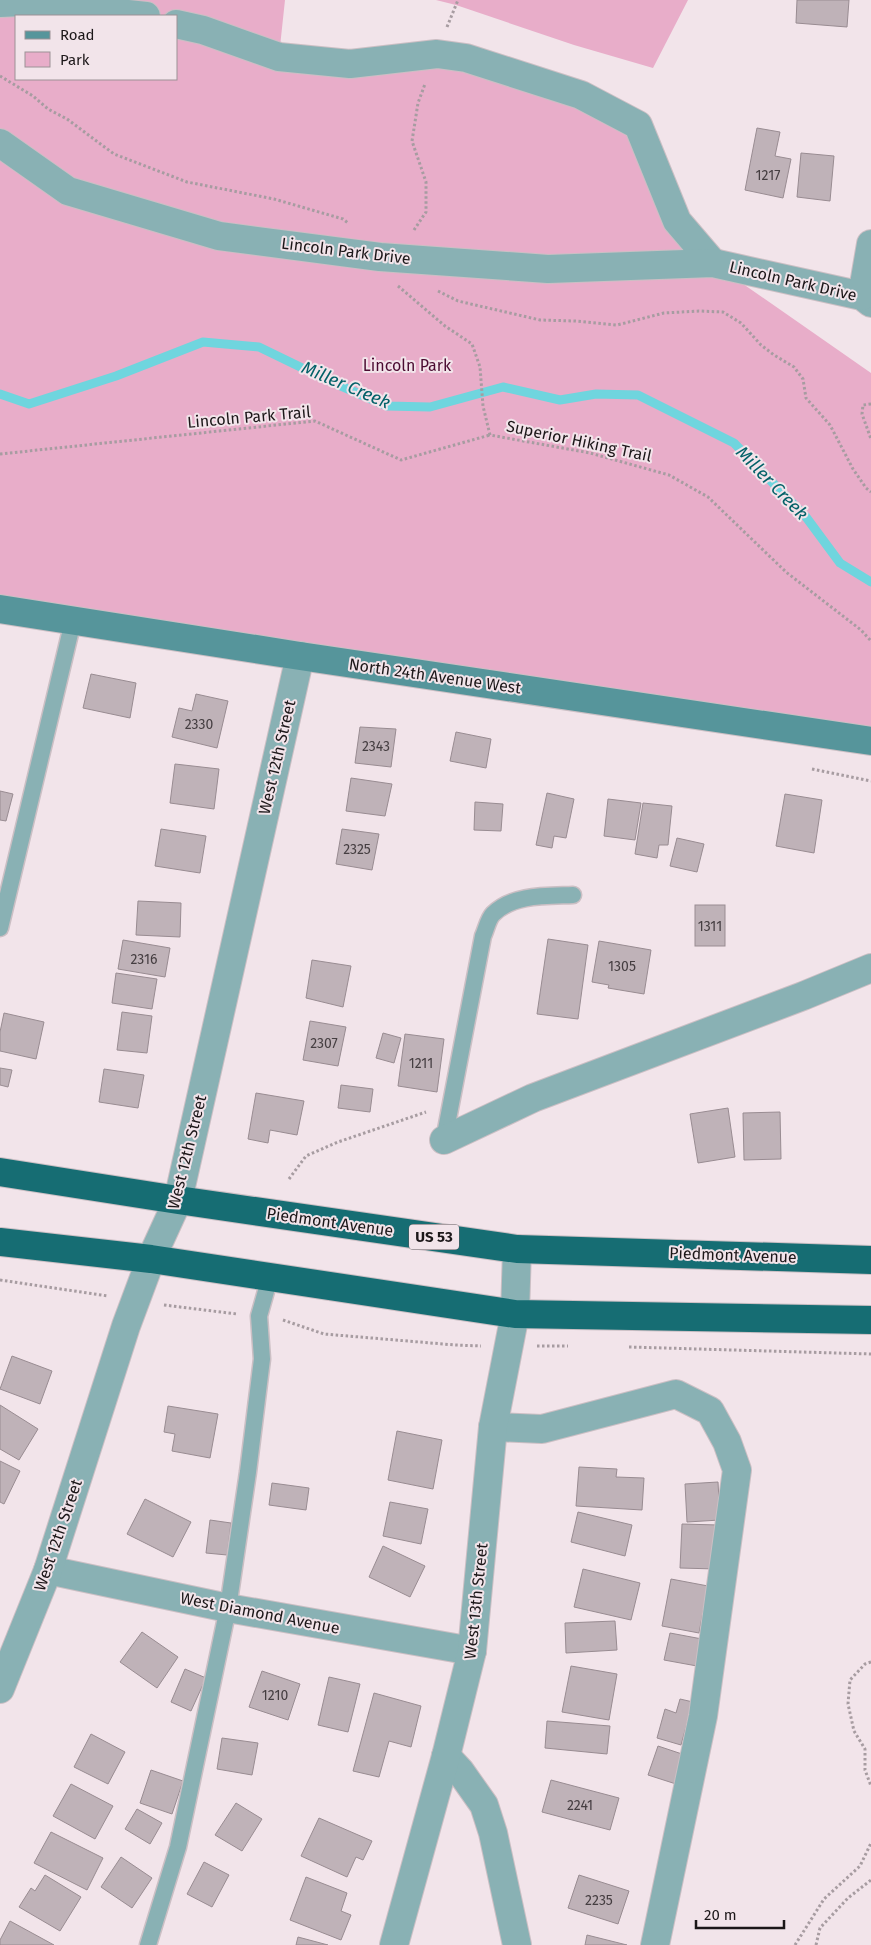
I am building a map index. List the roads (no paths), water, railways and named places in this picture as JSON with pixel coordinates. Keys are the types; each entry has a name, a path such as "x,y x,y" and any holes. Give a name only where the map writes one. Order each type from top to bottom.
{"highway":[{"name":"Piedmont Avenue","path":"0,1172 517,1249 871,1260"},
{"path":"0,1242 151,1259 516,1314 871,1320"}],"street":[{"path":"0,3 31,3 137,15"},
{"name":"Lincoln Park Drive","path":"178,24 203,30 279,57 350,64 436,54 466,58 581,95 638,125 677,221 713,264"},
{"name":"Lincoln Park Drive","path":"0,143 68,191 219,236 380,257 548,269 713,264 867,300"},
{"path":"867,300 871,244"},
{"name":"North 24th Avenue West","path":"0,609 300,656 871,741"},
{"name":"West 12th Street","path":"0,1689 48,1570 126,1326 151,1259 178,1200 300,656"},
{"path":"444,1140 533,1098 803,996 871,968"},
{"name":"West 13th Street","path":"394,1945 446,1756 472,1651 493,1427 516,1314 517,1249"},
{"path":"493,1427 542,1429 676,1394 710,1411 727,1442 737,1470 703,1716 655,1945"},
{"name":"West Diamond Avenue","path":"48,1570 228,1608 472,1651"},
{"path":"446,1756 460,1771 484,1805 493,1833 517,1945"}],"lane":[{"path":"0,928 73,620"},
{"path":"444,1140 483,936 492,915 511,903 540,896 573,895"},
{"path":"148,1945 178,1847 228,1608 262,1359 259,1316 270,1277"}],"waterway":[{"name":"Miller Creek","path":"0,394 29,404 116,376 203,342 259,347 387,406 430,407 503,387 560,400 596,394 638,395 734,443 806,517 840,563 871,582"}],"park label":[{"name":"Lincoln Park","path":"407,365"}]}
